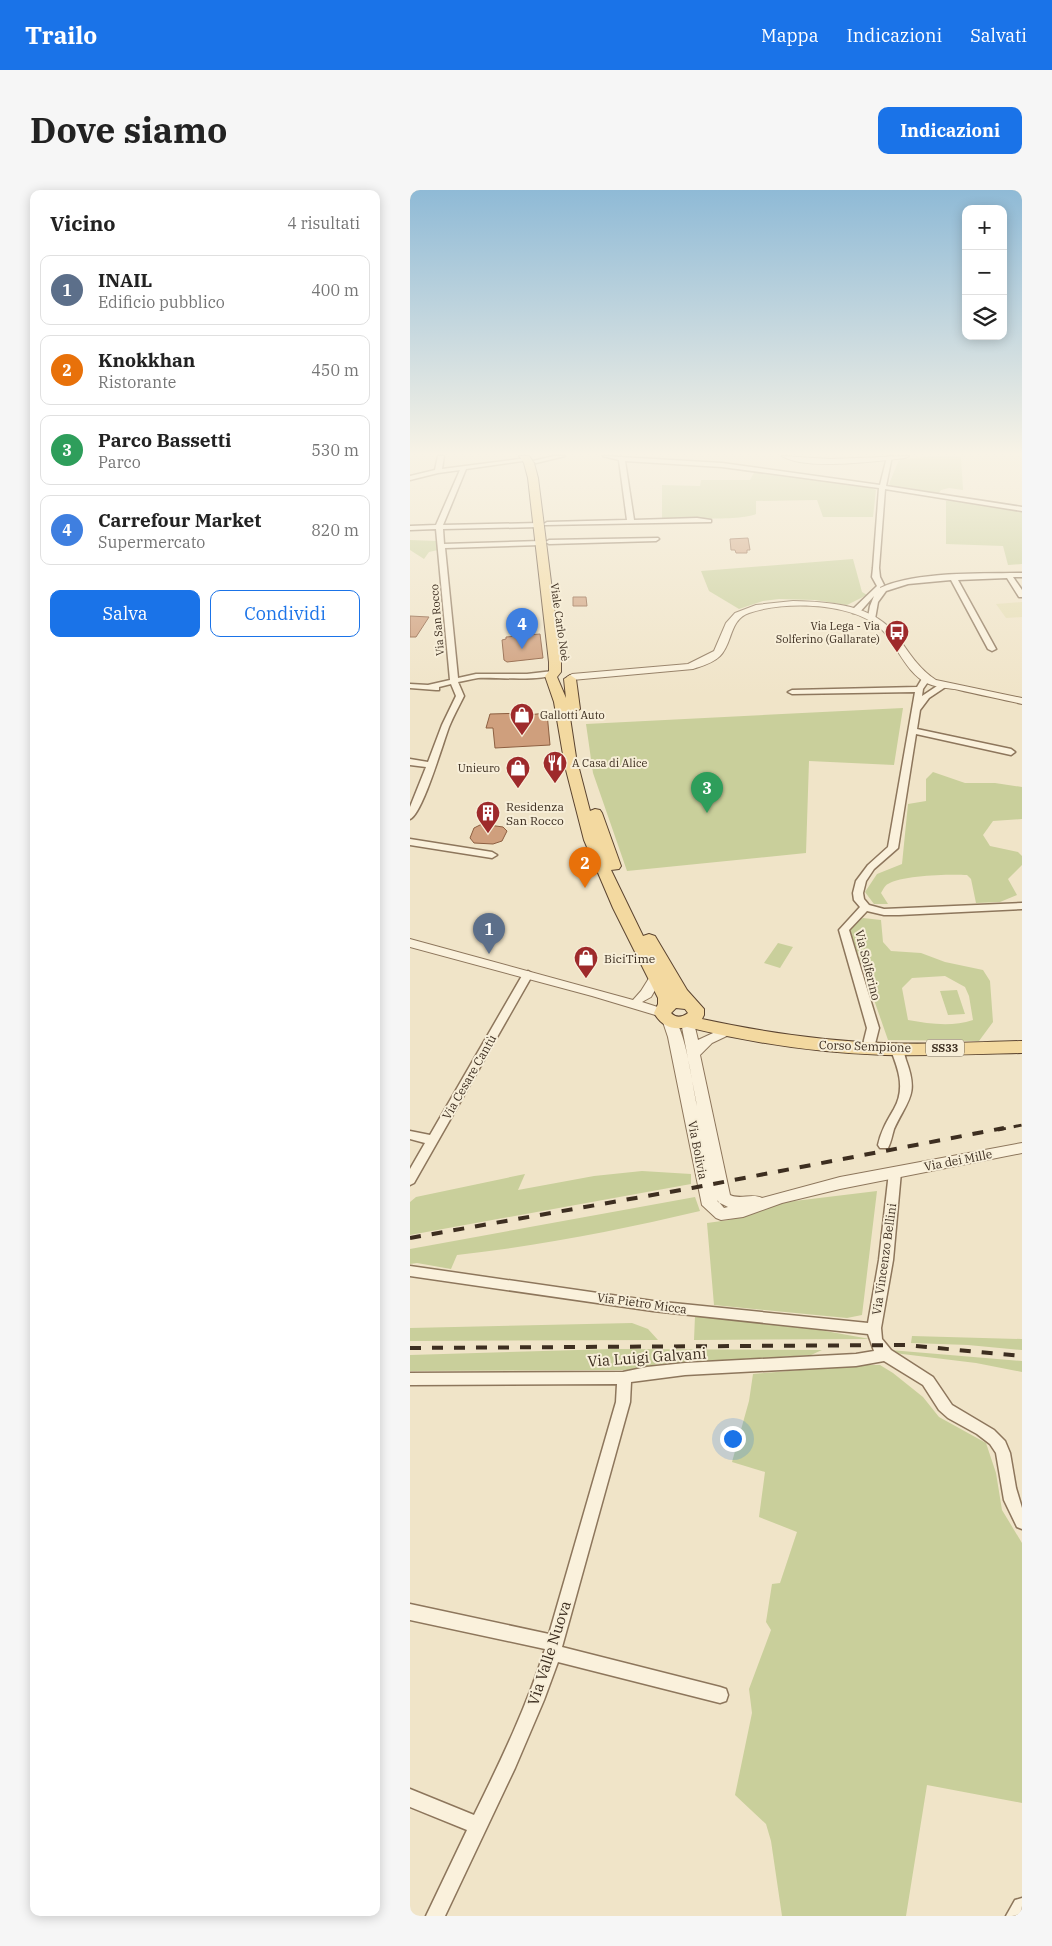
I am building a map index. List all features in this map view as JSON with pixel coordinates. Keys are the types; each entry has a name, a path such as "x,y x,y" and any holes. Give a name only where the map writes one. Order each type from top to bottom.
{"main road":[{"name":"Viale Carlo Noè","path":"544,537 555,662 562,675 575,723 587,789 629,902 691,1013"},
{"name":"Viale Carlo Noè","path":"562,675 568,749 593,845 617,902 666,998 666,1013"},
{"path":"666,1013 679,1023 691,1013"},
{"name":"Corso Sempione","path":"691,1013 726,1031 868,1048 1022,1047"},
{"name":"Corso Sempione","path":"691,1013 768,1037"}],"street":[{"name":"Via San Rocco","path":"410,816 422,792 451,711 460,696 455,684 450,645 440,537"},
{"path":"878,537 876,568 888,582"},
{"path":"441,546 656,539"},
{"path":"856,611 888,582 1022,575"},
{"path":"1009,576 1022,595"},
{"path":"954,579 992,649"},
{"path":"872,617 875,598 888,582"},
{"path":"410,686 429,687 489,677 677,669 705,661 720,650 732,620 736,616 761,606 796,603 856,611 872,617 881,624 926,679 943,686 1022,701"},
{"path":"926,679 919,689 893,848 871,868 861,881 858,893 859,900 865,907 884,912 1022,906"},
{"path":"915,710 926,696 943,686"},
{"path":"792,692 919,689"},
{"path":"912,731 1011,752"},
{"path":"410,762 431,765"},
{"path":"410,842 492,855"},
{"name":"Via Solferino","path":"865,907 844,930 873,1028 868,1048"},
{"path":"410,943 666,1013"},
{"name":"Via Cesare Cantù","path":"410,1180 528,974"},
{"path":"639,999 646,994 656,978"},
{"path":"597,993 639,999 666,1013"},
{"name":"Via Bolivia","path":"666,1013 677,1047 710,1205 717,1212 728,1214 779,1198"},
{"name":"Via Bolivia","path":"691,1013 693,1055 723,1198 726,1201 732,1203 779,1198 895,1172"},
{"path":"693,1055 697,1047 705,1040 726,1031"},
{"path":"884,1145 885,1135 906,1095 902,1065 896,1048"},
{"path":"410,1136 433,1140"},
{"name":"Via dei Mille","path":"895,1172 1022,1148"},
{"name":"Via Vincenzo Bellini","path":"882,1350 874,1328 886,1260 895,1172"},
{"name":"Via Pietro Micca","path":"410,1271 653,1306 866,1329 874,1328"},
{"path":"882,1350 928,1381 946,1409 960,1419 979,1428 999,1445 1004,1459 1015,1512 1022,1522"},
{"name":"Via Luigi Galvani","path":"410,1379 623,1378 647,1373 685,1369 856,1360 882,1350"},
{"name":"Via Valle Nuova","path":"435,1916 536,1700 554,1648 600,1476 623,1402 625,1387 623,1378"},
{"path":"410,1612 554,1648 720,1695"},
{"path":"410,1798 478,1825"},
{"path":"1015,1916 1022,1907"}],"shaded area":[{"path":"1022,602 1022,617 1006,618 996,604"}],"green space":[{"path":"946,537 1022,537 1022,564 1008,565 1003,546 946,544"},
{"path":"410,540 437,541 438,550 429,552 424,559 410,550"},
{"path":"853,559 862,592 867,595 847,605 815,600 779,599 763,601 739,609 709,591 701,571"},
{"path":"903,708 894,765 809,761 806,853 627,871 593,773 586,724"},
{"path":"933,772 965,783 995,783 1022,787 1022,819 993,821 983,835 990,846 1018,852 1022,856 1022,865 1008,879 1017,895 1000,902 976,903 971,879 967,875 926,876 895,881 886,885 881,893 888,904 874,904 865,892 877,874 902,864 908,804 926,801 926,779"},
{"path":"863,918 881,920 883,942 891,951 921,953 945,962 983,970 990,981 993,1022 979,1041 888,1040 849,928","holes":["945,976 965,987 969,996 973,1020 949,1024 933,1024 908,1020 902,988 912,978"]},
{"path":"778,943 793,947 780,968 764,963"},
{"path":"957,990 965,1014 948,1015 940,991"},
{"path":"642,1171 691,1174 691,1184 410,1235 410,1202 416,1197 525,1174 518,1190 594,1176"},
{"path":"877,1191 862,1315 847,1318 714,1305 707,1223 729,1220 778,1203"},
{"path":"695,1197 700,1211 579,1237 457,1255 451,1269 417,1263 410,1264 410,1249"},
{"path":"695,1316 786,1324 870,1339 694,1340"},
{"path":"632,1323 648,1329 658,1340 410,1341 410,1328"},
{"path":"912,1336 1022,1339 1022,1350 968,1345 911,1343"},
{"path":"613,1349 822,1350 811,1355 658,1364 627,1370 410,1371 410,1355"},
{"path":"890,1350 1022,1361 1022,1372 976,1363 894,1353"},
{"path":"857,1365 880,1365 923,1397 939,1417 986,1443 996,1473 1002,1510 1022,1543 1022,1803 927,1785 906,1916 782,1916 771,1841 766,1824 735,1795 752,1713 749,1689 771,1630 766,1622 772,1584 780,1583 797,1532 759,1517 765,1472 732,1462 749,1401 753,1374"}],"building":[{"path":"748,538 750,550 747,550 747,553 736,553 735,550 731,550 730,539"},
{"path":"573,597 586,597 587,606 573,606"},
{"path":"410,616 429,617 416,637 410,637"},
{"path":"540,634 543,658 507,662 504,660 502,640 506,639 506,637"},
{"name":"Gallotti Auto","path":"526,713 527,715 547,713 550,745 495,748 493,728 486,728 490,714"},
{"name":"Residenza San Rocco","path":"482,824 503,827 507,831 502,841 493,844 474,843 470,838 474,828"}],"railway":[{"path":"998,1130 1022,1125"},
{"path":"410,1238 692,1188 1004,1128"},
{"path":"410,1348 905,1345 1022,1356"}],"place":[{"name":"Carrefour Market","path":"522,649"},
{"name":"Via Lega - Via Solferino (Gallarate)","path":"897,653"},
{"name":"Gallotti Auto","path":"522,736"},
{"name":"A Casa di Alice","path":"555,784"},
{"name":"Unieuro","path":"518,789"},
{"name":"Parco Bassetti","path":"707,813"},
{"name":"Residenza San Rocco","path":"488,834"},
{"name":"Knokkhan","path":"585,888"},
{"name":"INAIL","path":"489,954"},
{"name":"BiciTime","path":"586,979"}]}
